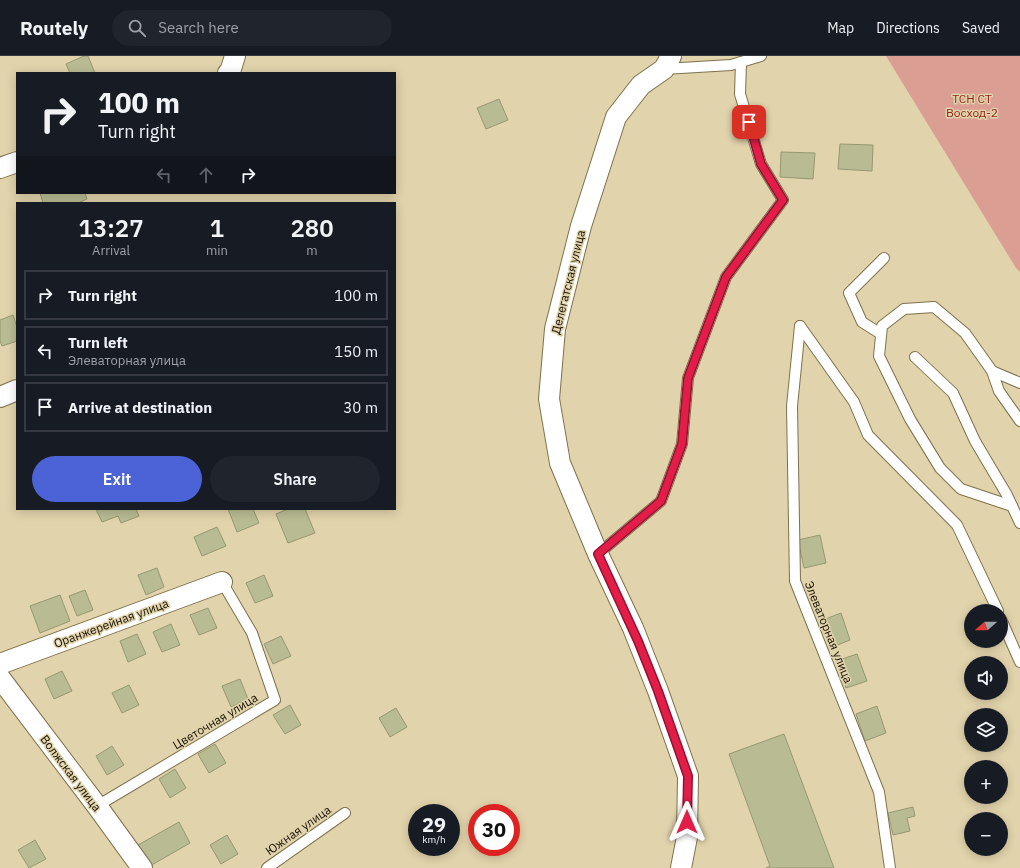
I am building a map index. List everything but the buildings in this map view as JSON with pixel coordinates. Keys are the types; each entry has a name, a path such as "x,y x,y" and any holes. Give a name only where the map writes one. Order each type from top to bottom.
{"street":[{"path":"230,72 235,56"},
{"name":"Делегатская улица","path":"668,63 641,85 616,117 581,226 555,329 549,399 560,463 598,554 633,628 688,776 687,837 681,868"},
{"path":"0,168 16,162"},
{"path":"0,397 16,390"},
{"name":"Оранжерейная улица","path":"0,664 222,582"},
{"name":"Волжская улица","path":"0,678 142,868"}],"lane":[{"path":"668,63 731,65 761,56"},
{"path":"598,554 661,501 682,444 688,378 726,277 783,200 761,164 740,94 741,62"},
{"path":"881,334 862,322 850,293 884,258"},
{"path":"1012,506 961,489 940,468 910,419 879,356 882,326 904,309 934,307 965,333 992,371 1000,391 1020,421"},
{"name":"Элеваторная улица","path":"890,868 879,792 795,581 792,406 800,326 854,402 868,435 957,525 995,604"},
{"path":"915,357 953,393 975,441 1020,523"},
{"path":"992,371 1020,383"},
{"name":"Цветочная улица","path":"97,806 275,700 252,633 222,582"},
{"path":"1008,635 1020,662"},
{"name":"Южная улица","path":"267,868 345,813"}],"green space":[{"name":"ТСН СТ Восход-2","path":"886,56 1020,56 1020,272 1016,268"}],"route":[{"path":"687,822 688,776 658,691 633,628 598,554 661,501 682,444 688,378 726,277 783,200 761,164 749,122"}]}
